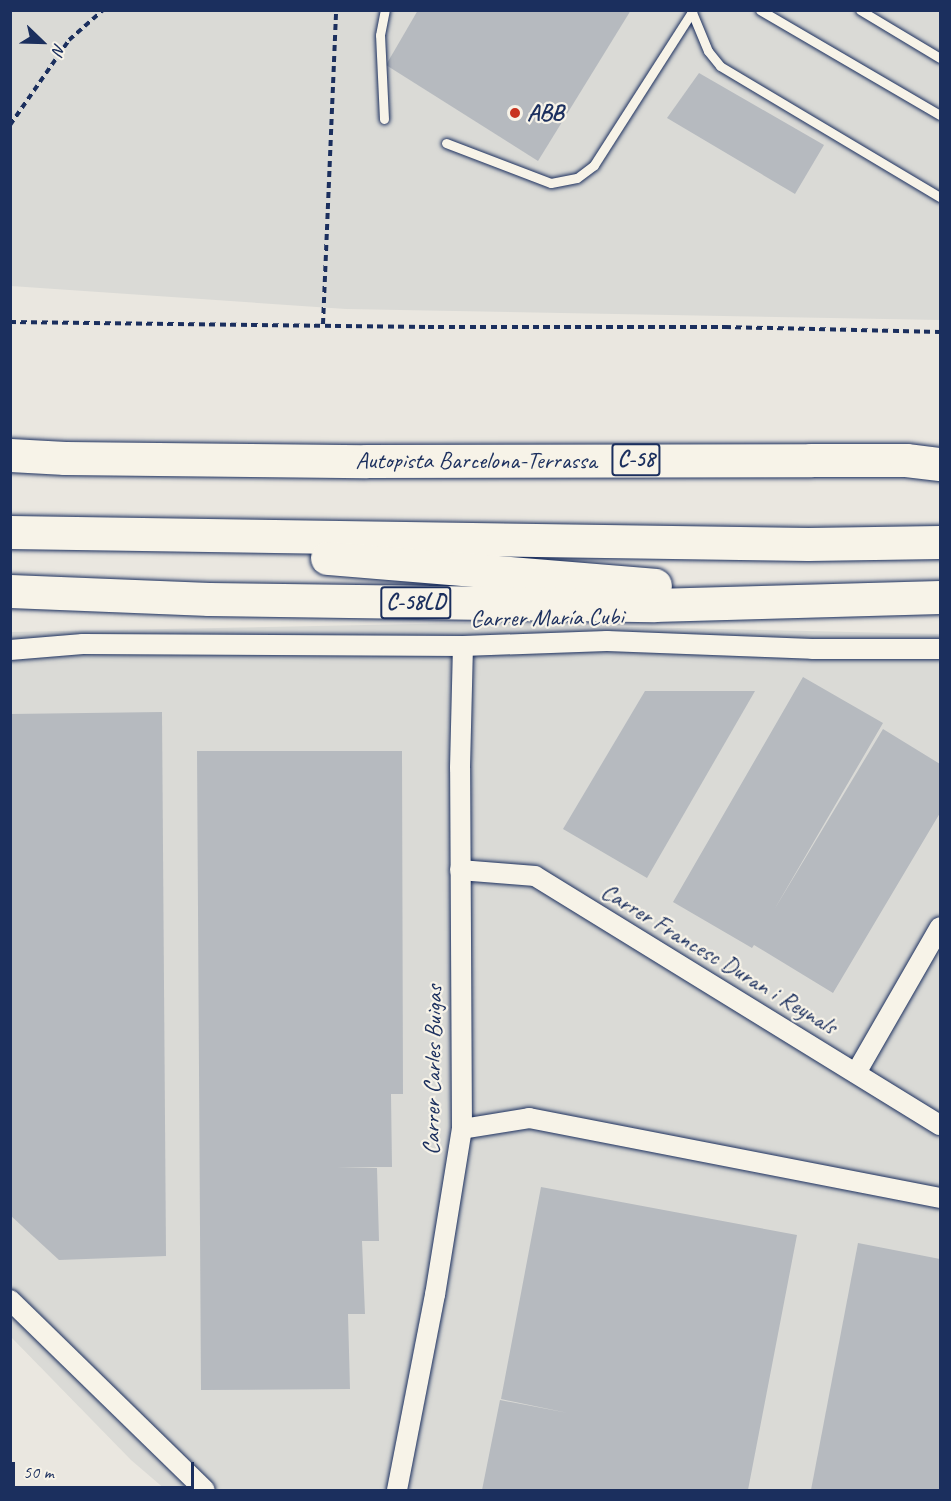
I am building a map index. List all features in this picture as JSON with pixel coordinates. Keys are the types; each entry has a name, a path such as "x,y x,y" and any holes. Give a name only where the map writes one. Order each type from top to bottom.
{"highway":[{"path":"906,460 940,451"},
{"name":"Autopista Barcelona-Terrassa","path":"10,454 64,458 366,461 906,460 940,464"},
{"path":"10,532 822,599"},
{"path":"47,534 808,544 940,542"},
{"name":"C-58LD","path":"10,591 418,603 654,605 940,597"}],"street":[{"name":"Carrer María Cubi","path":"10,650 84,644 463,646 606,641 812,649 940,649"},
{"name":"Carrer Carles Buigas","path":"397,1491 435,1295 462,1129 460,870 463,646"},
{"name":"Carrer Francesc Duran i Reynals","path":"460,870 535,876 940,1125"},
{"path":"856,1073 940,927"},
{"path":"462,1129 529,1118 940,1197"},
{"path":"10,1300 205,1491"}],"lane":[{"path":"384,119 380,35 385,10"},
{"path":"760,10 940,115"},
{"path":"860,10 940,58"},
{"path":"446,143 550,183 577,178 594,165 691,11"},
{"path":"691,11 708,51 720,66 940,197"}],"path":[{"path":"10,125 69,40 103,10"},
{"path":"323,324 336,10"},
{"path":"10,322 428,327 725,327 940,332"}],"shaded area":[{"path":"10,11 940,11 940,320 346,309 11,286"},
{"path":"465,623 940,634 940,1490 166,1490 131,1460 11,1337 10,632"}],"building":[{"name":"ABB","path":"418,10 631,10 538,161 386,65"},
{"path":"699,73 824,145 795,194 667,118"},
{"path":"803,677 883,723 774,910 883,729 940,764 940,813 833,993 754,945 752,948 673,902"},
{"path":"645,691 755,691 647,878 563,829"},
{"path":"162,712 166,1256 59,1260 10,1215 10,714"},
{"path":"197,751 402,751 403,1094 391,1094 392,1167 337,1167 377,1168 379,1241 362,1241 365,1314 348,1314 350,1389 201,1390"},
{"path":"541,1187 797,1235 748,1490 482,1490 500,1400 568,1413 501,1399"},
{"path":"858,1243 940,1259 940,1490 811,1490"}],"place":[{"name":"ABB","path":"515,113"}]}
